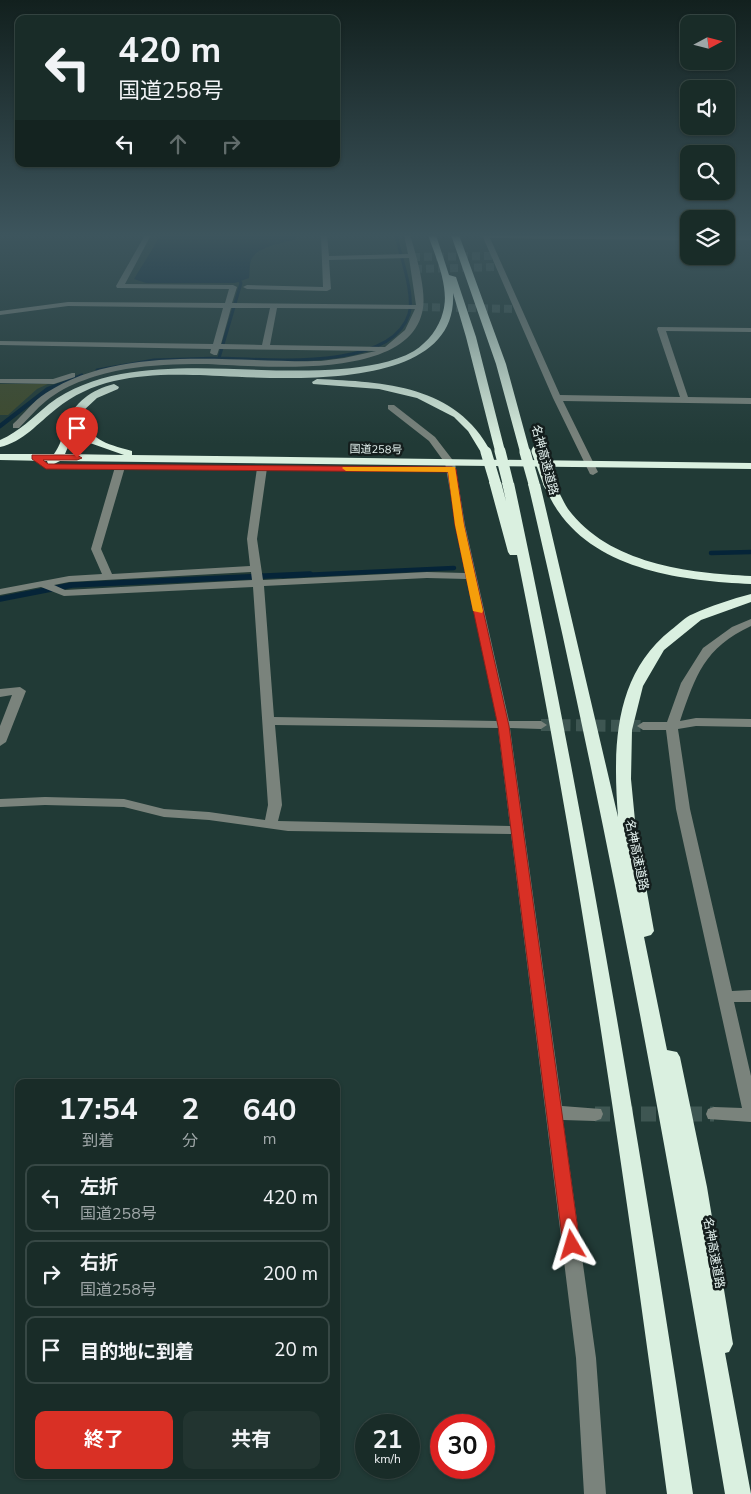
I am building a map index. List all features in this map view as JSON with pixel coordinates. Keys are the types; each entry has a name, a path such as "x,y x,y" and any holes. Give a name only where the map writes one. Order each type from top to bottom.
{"highway":[{"path":"0,444 14,438 34,424 58,402 71,394 117,377 151,372 336,372 373,368 411,356 434,339 441,331 448,313 447,305"},
{"path":"461,305 471,337 500,451 502,482 536,610 566,764 636,1186 680,1494"},
{"name":"名神高速道路","path":"480,305 501,364 523,412 531,452 541,484 568,620 636,934 686,1194 738,1494"},
{"path":"34,424 28,432 26,446 46,466 59,458 82,404 99,393 122,384 150,380 344,383 391,389 437,404 462,419 472,429 502,482"},
{"path":"78,410 80,427 91,439 101,445 129,454 168,459"},
{"name":"国道258号","path":"0,457 591,468 751,474"},
{"name":"国道258号","path":"0,466 262,468 451,466"},
{"name":"国道258号","path":"591,468 751,466"},
{"path":"541,484 554,497 570,520 591,538 628,557 672,570 717,578 751,580"},
{"path":"738,1494 717,1309 696,1187 636,882 623,778 623,749 630,699 649,658 661,643 693,617 714,608 751,598"}],"street":[{"path":"0,313 63,305"},
{"path":"16,426 42,399 63,387 93,375 147,363 213,360 337,362 367,357 404,338 413,325 417,307 184,305"},
{"path":"213,360 221,346 229,305"},
{"path":"516,305 557,398 591,468"},
{"path":"266,346 274,306"},
{"path":"685,400 661,329 751,330"},
{"path":"0,343 384,348"},
{"path":"0,382 54,382 86,370 93,375"},
{"path":"557,398 751,401"},
{"path":"390,407 416,425 447,456 451,466 460,525 504,726 586,1358 595,1494"},
{"path":"108,576 96,549 120,467"},
{"path":"262,468 252,539 257,576 275,805 271,824"},
{"path":"0,592 49,587 108,576 471,576"},
{"path":"49,587 64,593 257,576"},
{"path":"714,1114 751,1114 684,809 672,726 687,683 707,650 736,629 751,622"},
{"path":"0,693 20,691 0,742"},
{"path":"268,722 541,725"},
{"path":"643,726 672,726 696,722 751,723"},
{"path":"0,803 45,801 124,803 164,814 209,816 288,827 518,830"},
{"path":"726,997 751,996"},
{"path":"555,1113 596,1114"}],"green space":[{"path":"0,384 48,384 37,389 8,415 0,415"}],"waterway":[{"path":"219,358 235,305"},
{"path":"219,358 295,360 353,354 378,345 398,333 409,314 410,305"},
{"path":"97,370 154,360 219,358"},
{"path":"56,386 82,375"},
{"path":"0,426 48,389 59,385"},
{"path":"711,553 751,552"},
{"path":"282,576 454,568"},
{"path":"0,599 72,585 310,574"}],"tunnel":[{"path":"420,307 517,309"},
{"path":"541,725 643,726"},
{"path":"595,1114 714,1114"}],"slow traffic":[{"path":"346,468 452,469 460,525 478,611"}],"route":[{"path":"77,458 35,457 46,466 452,469 460,525 504,726 572,1245"}]}
